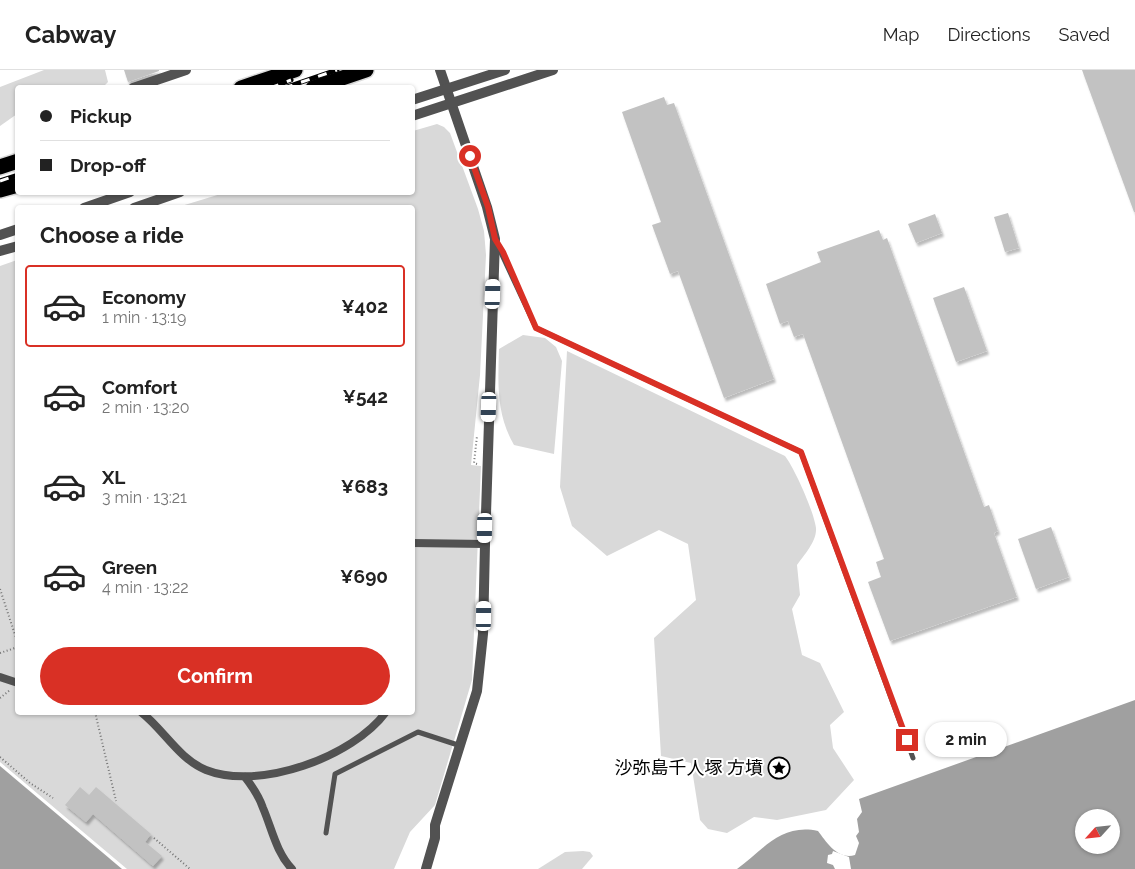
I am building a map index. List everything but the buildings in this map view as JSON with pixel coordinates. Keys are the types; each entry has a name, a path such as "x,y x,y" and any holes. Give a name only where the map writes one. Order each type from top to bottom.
{"highway":[{"path":"250,85 295,70"},
{"path":"322,85 366,70"},
{"path":"0,166 15,162"},
{"path":"0,190 15,186"}],"street":[{"path":"142,85 186,70"},
{"path":"426,869 435,838 435,825 477,691 484,634 485,544 495,239 488,207 440,70"},
{"path":"415,99 505,70"},
{"path":"415,115 553,70"},
{"path":"93,205 121,195"},
{"path":"143,205 171,195"},
{"path":"0,235 15,230"},
{"path":"0,252 15,247"},
{"path":"415,543 485,544"},
{"path":"0,677 15,682"},
{"path":"145,715 152,720 187,759 206,770 255,777 295,768 329,755 357,740 383,715"},
{"path":"245,776 263,807 275,842 285,862 292,869"}],"lane":[{"path":"495,239 503,252 536,328 801,452 913,758"},
{"path":"326,833 335,774 418,732 461,746"}],"path":[{"path":"0,589 15,635"},
{"path":"0,653 15,649"},
{"path":"96,715 116,801"},
{"path":"0,758 30,783 53,798"},
{"path":"154,838 190,869"}],"shaded area":[{"path":"44,70 105,70 108,82 105,85 15,85 15,115 0,126 0,87"},
{"path":"437,124 444,127 450,133 478,209 484,231 486,255 480,375 471,465 481,466 472,680 435,805 410,832 394,869 127,869 0,762 0,266 15,261 15,715 415,715 415,205 185,205 217,195 415,195 415,130"},
{"path":"523,335 545,338 556,347 562,361 554,454 514,445 504,422 499,398 499,349"},
{"path":"567,351 785,456 789,462 808,502 816,528 812,543 797,565 800,595 792,609 802,655 820,663 844,712 830,725 833,748 854,780 826,810 777,820 754,817 727,833 708,829 700,820 691,763 661,756 654,638 696,600 688,544 659,530 607,556 572,526 560,487"},
{"path":"1135,700 1135,869 737,869 773,840 793,831 818,831 838,853 849,856 855,855 859,843 856,836 859,832 857,819 862,812 859,799"},
{"path":"0,766 122,869 0,869"},
{"path":"565,852 590,852 593,856 582,869 538,869"}],"pier":[{"path":"833,851 849,857 851,869 835,869 833,865 827,863 828,855 832,854"}],"railway":[{"path":"293,85 337,70"},
{"path":"278,85 291,80"},
{"path":"0,181 15,176"}],"place":[{"name":"沙弥島千人塚 方墳","path":"779,768"}],"route":[{"path":"470,156 488,207 495,239 503,252 536,328 801,452 907,740"}]}
